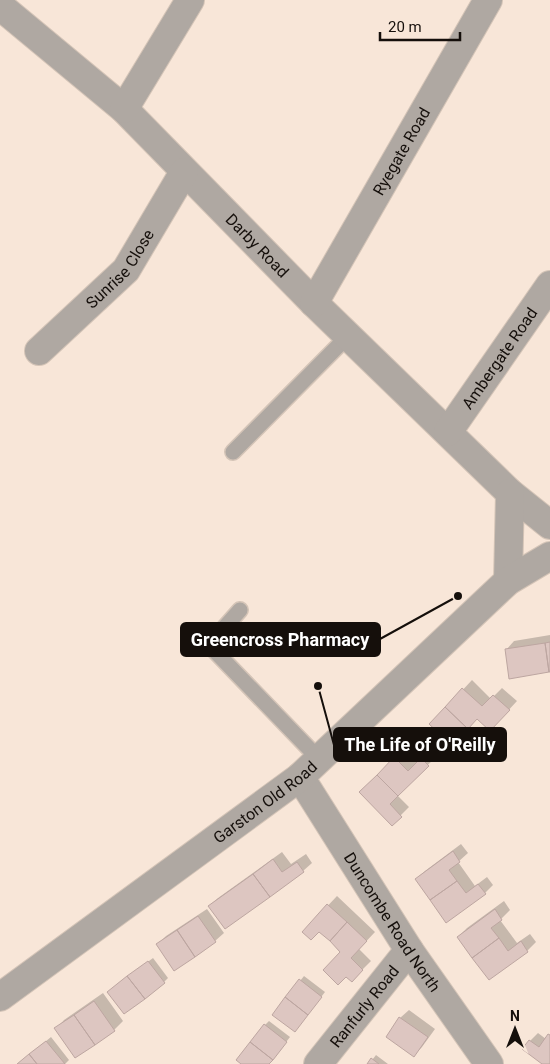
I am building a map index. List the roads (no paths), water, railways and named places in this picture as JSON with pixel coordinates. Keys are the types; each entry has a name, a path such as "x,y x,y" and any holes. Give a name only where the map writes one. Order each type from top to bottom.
{"street":[{"path":"124,109 190,0"},
{"name":"Ryegate Road","path":"314,302 488,0"},
{"name":"Darby Road","path":"0,6 124,109 184,172 348,336 510,493"},
{"name":"Sunrise Close","path":"39,351 126,270 184,172"},
{"name":"Ambergate Road","path":"448,432 550,285"},
{"path":"510,493 550,525"},
{"path":"508,581 510,493"},
{"name":"Garston Old Road","path":"0,997 310,768 508,581 550,556"},
{"name":"Duncombe Road North","path":"310,768 409,950 489,1064"},
{"name":"Ranfurly Road","path":"318,1064 409,950"}],"lane":[{"path":"233,452 348,336"},
{"path":"240,610 209,645 310,768"}],"place":[{"name":"Greencross Pharmacy","path":"458,596"},
{"name":"The Life of O'Reilly","path":"318,686"}]}
